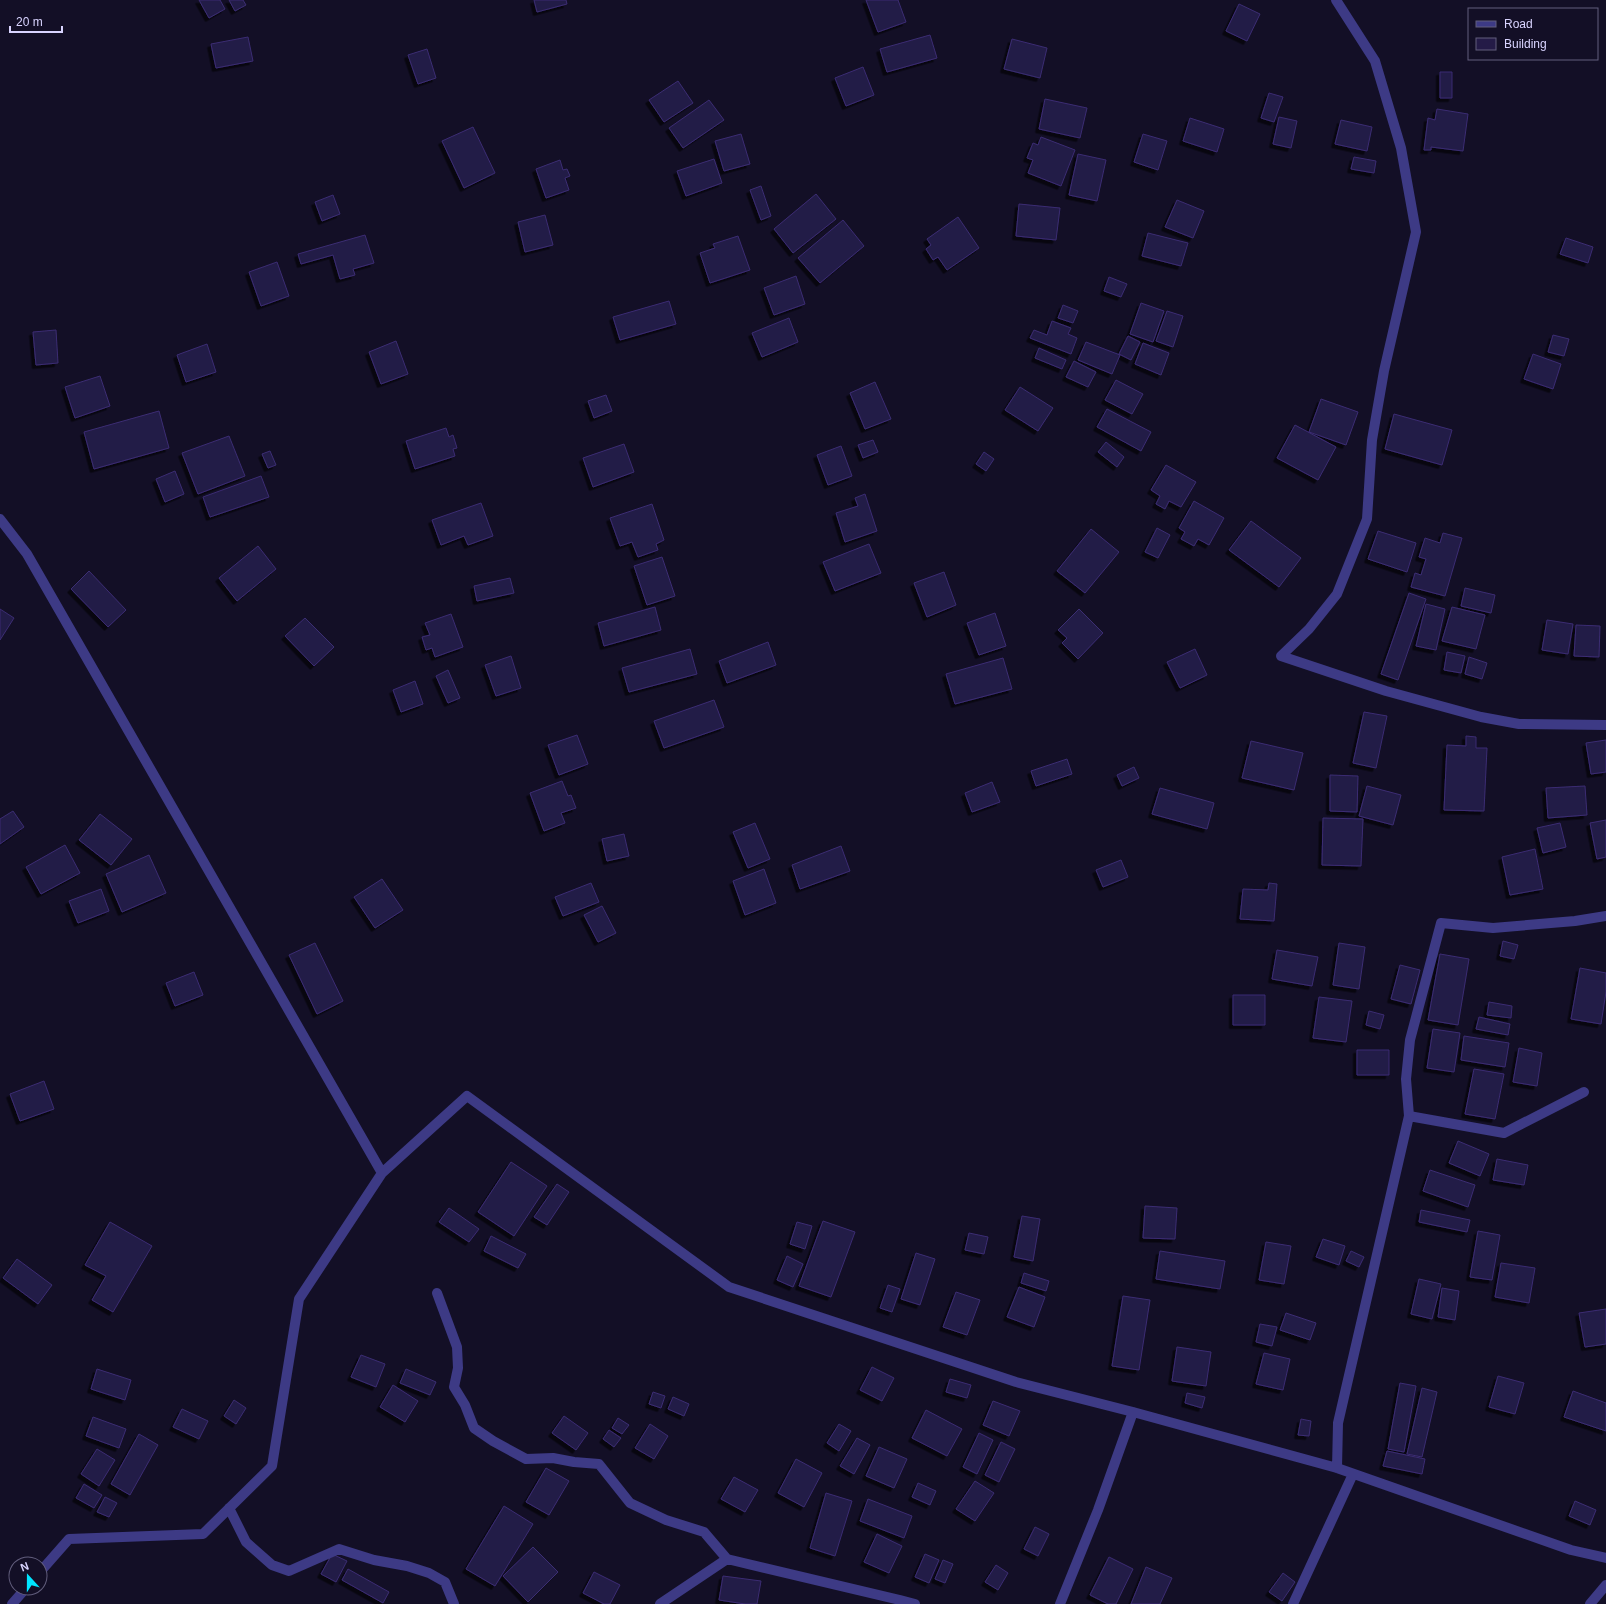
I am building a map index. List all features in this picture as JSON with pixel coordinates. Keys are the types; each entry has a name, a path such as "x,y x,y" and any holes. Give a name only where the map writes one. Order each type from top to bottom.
{"street":[{"path":"1336,0 1375,61 1401,148 1416,232 1384,371 1372,440 1367,519 1337,594 1309,629 1281,656 1386,691 1481,717 1519,724 1606,725"},
{"path":"0,519 27,554 382,1173"},
{"path":"1337,1468 1338,1424 1409,1116 1406,1079 1410,1040 1441,923 1492,928 1575,921 1606,916"},
{"path":"1409,1116 1504,1133 1584,1092"},
{"path":"48,1563 69,1539 203,1534 272,1466 299,1299 382,1173 467,1096 729,1287 1016,1382 1133,1412 1337,1468 1571,1550 1606,1558"},
{"path":"438,1293 457,1347 458,1368 454,1387 474,1428 493,1441 526,1460 553,1458 574,1462 599,1464 630,1503 666,1520 704,1532 727,1559 898,1602 915,1604"},
{"path":"1060,1604 1098,1510 1133,1412"},
{"path":"1293,1604 1353,1474"},
{"path":"229,1508 246,1542 272,1565 290,1571 339,1549 374,1560 407,1566 429,1573 445,1582 454,1604"},
{"path":"660,1604 727,1559"},
{"path":"1590,1604 1606,1585"},
{"path":"12,1604 19,1596"}],"building":[{"path":"199,0 220,0 225,9 209,18"},
{"path":"229,0 243,0 246,5 235,11"},
{"path":"534,0 566,0 567,4 537,12"},
{"path":"866,0 898,0 906,22 878,32"},
{"path":"1239,4 1260,14 1247,41 1226,31"},
{"path":"930,35 937,58 887,72 880,49"},
{"path":"248,37 253,61 216,68 211,44"},
{"path":"1012,39 1047,48 1040,78 1004,69"},
{"path":"427,49 436,78 418,84 408,55"},
{"path":"863,67 874,95 846,106 835,78"},
{"path":"1440,72 1452,72 1452,98 1440,98"},
{"path":"678,81 693,103 664,122 649,100"},
{"path":"1269,93 1283,97 1274,122 1261,118"},
{"path":"1045,99 1087,108 1080,138 1039,129"},
{"path":"709,100 724,120 683,148 669,128"},
{"path":"1437,109 1468,114 1463,151 1431,147 1431,150 1424,150 1428,118 1435,120"},
{"path":"1279,117 1297,121 1291,148 1273,144"},
{"path":"1190,118 1224,129 1217,152 1183,141"},
{"path":"1341,120 1372,127 1367,151 1335,144"},
{"path":"473,127 495,173 464,188 442,141"},
{"path":"741,134 750,164 724,171 715,141"},
{"path":"1143,134 1167,141 1158,170 1134,162"},
{"path":"1041,137 1075,150 1061,186 1028,173 1033,160 1027,158 1033,143 1038,145"},
{"path":"1078,154 1106,160 1097,201 1069,195"},
{"path":"1354,157 1376,161 1374,173 1351,169"},
{"path":"714,159 722,183 686,196 677,171"},
{"path":"560,160 563,170 567,169 570,176 565,178 569,190 546,198 536,169"},
{"path":"761,186 771,216 761,220 750,190"},
{"path":"816,194 836,219 793,253 774,229"},
{"path":"333,195 340,214 322,221 315,202"},
{"path":"1177,200 1204,211 1193,238 1165,227"},
{"path":"1019,204 1060,208 1056,240 1016,236"},
{"path":"545,215 553,245 525,252 518,222"},
{"path":"958,217 979,248 947,270 938,257 933,260 926,249 931,245 927,239"},
{"path":"843,220 864,246 820,283 798,258"},
{"path":"1148,233 1188,243 1181,266 1142,256"},
{"path":"365,235 374,263 353,269 355,275 340,279 333,255 301,264 298,254"},
{"path":"738,236 750,270 710,283 700,253 715,248 713,244"},
{"path":"1566,238 1593,247 1588,263 1560,254"},
{"path":"277,262 289,296 261,306 249,272"},
{"path":"796,276 805,304 774,315 764,288"},
{"path":"1109,277 1127,284 1121,297 1104,291"},
{"path":"669,301 676,324 620,340 613,317"},
{"path":"1141,303 1164,311 1153,342 1130,334"},
{"path":"1063,305 1078,311 1073,323 1058,318"},
{"path":"1167,311 1183,316 1173,347 1156,341"},
{"path":"789,318 798,342 762,357 752,333"},
{"path":"1052,321 1071,328 1068,334 1077,338 1071,354 1030,338 1034,330 1047,335"},
{"path":"56,330 58,363 36,365 33,332"},
{"path":"1553,335 1569,339 1564,356 1548,352"},
{"path":"1128,336 1140,342 1131,360 1119,354"},
{"path":"396,341 408,374 381,384 369,352"},
{"path":"1086,342 1120,355 1112,374 1078,360"},
{"path":"1143,343 1169,353 1161,375 1135,364"},
{"path":"207,344 216,372 186,382 177,355"},
{"path":"1039,348 1066,360 1062,369 1035,358"},
{"path":"1533,354 1561,364 1553,389 1524,379"},
{"path":"1074,361 1096,372 1088,387 1066,377"},
{"path":"100,376 110,406 75,418 65,387"},
{"path":"1116,380 1143,394 1132,414 1105,400"},
{"path":"875,382 891,419 865,429 850,393"},
{"path":"1020,387 1053,408 1038,431 1005,410"},
{"path":"606,395 612,411 594,418 588,401"},
{"path":"1321,399 1358,412 1346,445 1309,432"},
{"path":"1107,409 1151,432 1141,451 1097,427"},
{"path":"159,411 169,448 94,469 84,432"},
{"path":"1394,414 1452,430 1442,465 1385,449"},
{"path":"1295,425 1336,447 1318,480 1277,458"},
{"path":"446,428 449,437 453,435 457,448 453,449 455,456 415,469 406,441"},
{"path":"229,436 245,476 198,494 182,453"},
{"path":"873,440 878,452 863,458 858,445"},
{"path":"1106,442 1124,457 1117,467 1098,452"},
{"path":"624,444 634,472 593,487 583,458"},
{"path":"841,446 852,476 828,485 817,455"},
{"path":"270,451 276,465 268,468 262,454"},
{"path":"984,452 994,459 986,471 976,464"},
{"path":"1166,465 1196,482 1181,507 1169,501 1165,509 1156,504 1160,496 1151,490"},
{"path":"175,471 184,494 165,502 156,479"},
{"path":"261,476 269,497 210,517 203,497"},
{"path":"865,494 877,531 845,542 836,513 858,506 855,498"},
{"path":"1194,501 1224,518 1209,545 1198,539 1194,546 1181,539 1185,532 1179,528"},
{"path":"481,503 493,536 468,545 464,536 441,545 432,520"},
{"path":"652,504 664,540 656,544 658,550 638,557 632,542 620,546 610,518"},
{"path":"1251,521 1301,558 1279,587 1229,550"},
{"path":"1157,528 1170,535 1158,558 1145,552"},
{"path":"1091,529 1119,552 1085,593 1057,571"},
{"path":"1378,531 1416,543 1407,572 1368,559"},
{"path":"1443,533 1462,538 1445,596 1411,587 1415,573 1421,575 1426,559 1419,557 1425,538 1440,543"},
{"path":"869,544 881,573 835,591 823,562"},
{"path":"258,546 276,569 237,601 219,578"},
{"path":"662,557 675,596 647,605 634,566"},
{"path":"89,571 126,610 108,627 71,589"},
{"path":"944,572 956,605 927,617 914,583"},
{"path":"510,578 514,593 477,601 474,586"},
{"path":"1465,588 1495,595 1491,613 1461,606"},
{"path":"1409,593 1426,599 1398,680 1381,674"},
{"path":"1426,604 1445,609 1436,650 1416,646"},
{"path":"655,607 661,630 604,646 598,623"},
{"path":"1452,607 1485,615 1476,649 1442,641"},
{"path":"0,609 14,618 0,640"},
{"path":"1079,609 1103,633 1078,659 1062,643 1067,638 1058,630"},
{"path":"995,613 1006,646 979,655 967,623"},
{"path":"451,614 463,647 435,657 432,648 426,650 422,637 430,635 425,623"},
{"path":"305,618 334,647 314,666 285,636"},
{"path":"1547,620 1573,624 1568,654 1542,650"},
{"path":"1576,625 1600,626 1599,657 1574,656"},
{"path":"768,642 776,665 727,683 719,661"},
{"path":"690,649 697,674 629,692 622,668"},
{"path":"1195,649 1207,675 1180,688 1167,662"},
{"path":"1447,652 1465,656 1461,673 1444,670"},
{"path":"511,656 521,688 496,696 485,665"},
{"path":"1469,657 1487,663 1482,679 1465,674"},
{"path":"1003,658 1012,689 955,704 946,674"},
{"path":"448,670 460,698 448,703 436,676"},
{"path":"415,681 423,704 401,712 393,690"},
{"path":"714,700 724,727 664,748 654,721"},
{"path":"1364,712 1387,716 1376,768 1353,763"},
{"path":"577,735 588,764 559,775 548,745"},
{"path":"1466,736 1476,737 1476,748 1487,748 1484,811 1444,810 1447,745 1466,746"},
{"path":"1606,740 1606,772 1591,774 1586,743"},
{"path":"1251,741 1303,753 1294,790 1242,778"},
{"path":"1067,759 1072,774 1036,786 1031,771"},
{"path":"1134,767 1139,778 1122,786 1117,775"},
{"path":"1330,775 1358,776 1357,812 1330,811"},
{"path":"562,781 568,796 571,795 576,808 561,813 565,823 544,831 530,793"},
{"path":"992,782 1000,802 972,812 965,793"},
{"path":"1367,786 1401,795 1393,825 1359,816"},
{"path":"1585,786 1587,815 1548,818 1546,788"},
{"path":"1160,788 1214,803 1207,829 1152,814"},
{"path":"13,811 24,827 0,844 0,819"},
{"path":"100,814 132,839 111,865 79,840"},
{"path":"1323,818 1363,819 1361,866 1322,865"},
{"path":"1606,820 1606,857 1597,859 1590,823"},
{"path":"755,823 770,859 748,868 733,832"},
{"path":"1560,823 1566,847 1543,853 1537,828"},
{"path":"624,834 629,856 607,861 602,839"},
{"path":"65,845 80,873 41,894 26,867"},
{"path":"841,846 850,871 800,889 792,865"},
{"path":"1535,849 1543,889 1510,895 1502,857"},
{"path":"149,855 166,893 122,912 106,874"},
{"path":"1121,860 1128,877 1103,887 1096,870"},
{"path":"764,869 776,903 745,915 733,881"},
{"path":"382,879 403,910 375,928 354,897"},
{"path":"591,883 599,902 563,916 555,897"},
{"path":"1269,883 1277,884 1274,921 1240,919 1243,889 1268,890"},
{"path":"101,889 109,911 78,923 69,901"},
{"path":"602,906 616,933 598,942 584,915"},
{"path":"1503,941 1518,945 1514,959 1500,956"},
{"path":"315,943 343,1001 317,1014 289,955"},
{"path":"1339,943 1365,947 1359,989 1333,985"},
{"path":"1277,950 1318,957 1312,986 1272,979"},
{"path":"1440,954 1469,959 1458,1025 1428,1020"},
{"path":"1400,965 1420,970 1411,1004 1391,999"},
{"path":"1580,968 1606,973 1606,992 1601,1024 1571,1019"},
{"path":"194,972 203,995 175,1006 166,983"},
{"path":"1233,995 1265,995 1265,1025 1233,1025"},
{"path":"1319,997 1352,1001 1346,1042 1313,1038"},
{"path":"1489,1002 1512,1006 1511,1018 1487,1015"},
{"path":"1369,1011 1384,1015 1380,1029 1366,1025"},
{"path":"1479,1017 1510,1024 1508,1035 1476,1029"},
{"path":"1433,1029 1460,1033 1454,1072 1427,1068"},
{"path":"1464,1036 1509,1043 1505,1067 1461,1060"},
{"path":"1519,1048 1542,1053 1537,1086 1513,1082"},
{"path":"1357,1050 1389,1050 1389,1075 1357,1075"},
{"path":"1474,1069 1504,1074 1495,1119 1465,1114"},
{"path":"44,1081 54,1109 20,1121 10,1094"},
{"path":"1458,1141 1489,1154 1480,1176 1449,1163"},
{"path":"1497,1159 1528,1165 1524,1185 1493,1180"},
{"path":"511,1162 547,1186 514,1236 478,1212"},
{"path":"1430,1170 1475,1185 1468,1207 1423,1191"},
{"path":"557,1184 569,1192 547,1225 534,1217"},
{"path":"1145,1206 1177,1208 1175,1239 1143,1238"},
{"path":"449,1208 479,1229 469,1242 439,1222"},
{"path":"1421,1210 1470,1220 1467,1232 1419,1222"},
{"path":"1022,1216 1040,1219 1033,1261 1014,1257"},
{"path":"823,1221 855,1232 831,1297 799,1286"},
{"path":"110,1222 152,1246 113,1312 92,1300 106,1276 85,1265"},
{"path":"797,1222 812,1226 805,1249 790,1244"},
{"path":"1478,1231 1500,1235 1492,1280 1470,1277"},
{"path":"969,1233 988,1237 984,1254 965,1250"},
{"path":"491,1236 526,1254 518,1268 484,1251"},
{"path":"1323,1239 1345,1246 1339,1265 1316,1257"},
{"path":"1266,1242 1291,1246 1284,1284 1259,1280"},
{"path":"1160,1251 1225,1261 1220,1289 1156,1279"},
{"path":"1351,1251 1364,1257 1359,1267 1346,1261"},
{"path":"916,1253 935,1259 920,1305 901,1299"},
{"path":"787,1256 803,1264 793,1287 777,1280"},
{"path":"17,1259 52,1285 38,1304 3,1278"},
{"path":"1501,1263 1535,1268 1529,1303 1495,1297"},
{"path":"1024,1273 1049,1281 1046,1291 1021,1283"},
{"path":"1419,1279 1441,1284 1432,1319 1411,1314"},
{"path":"888,1285 900,1289 892,1312 880,1308"},
{"path":"1019,1287 1045,1297 1034,1327 1007,1317"},
{"path":"1442,1288 1459,1291 1455,1320 1438,1317"},
{"path":"956,1292 980,1300 967,1335 943,1327"},
{"path":"1123,1296 1150,1300 1139,1370 1112,1366"},
{"path":"1606,1309 1606,1344 1585,1347 1579,1313"},
{"path":"1286,1313 1316,1323 1310,1340 1280,1330"},
{"path":"1260,1324 1277,1327 1272,1346 1256,1342"},
{"path":"1177,1347 1211,1352 1206,1386 1172,1381"},
{"path":"1264,1353 1290,1359 1283,1390 1256,1384"},
{"path":"361,1355 385,1364 376,1387 351,1377"},
{"path":"872,1367 894,1378 882,1401 860,1390"},
{"path":"97,1369 131,1380 125,1400 91,1389"},
{"path":"406,1369 436,1382 430,1395 400,1383"},
{"path":"1498,1376 1524,1383 1515,1414 1489,1407"},
{"path":"950,1379 971,1385 967,1398 946,1392"},
{"path":"1400,1383 1416,1386 1404,1452 1388,1449"},
{"path":"393,1385 418,1401 405,1422 380,1407"},
{"path":"1422,1388 1437,1392 1422,1457 1407,1454"},
{"path":"1573,1391 1606,1403 1606,1431 1564,1417"},
{"path":"653,1392 665,1396 661,1408 649,1404"},
{"path":"1187,1393 1205,1397 1202,1408 1185,1403"},
{"path":"673,1397 689,1404 684,1416 668,1409"},
{"path":"234,1400 246,1408 236,1424 224,1416"},
{"path":"993,1401 1020,1411 1009,1436 983,1425"},
{"path":"182,1409 208,1421 199,1439 173,1427"},
{"path":"926,1410 962,1429 947,1456 912,1438"},
{"path":"564,1416 588,1433 576,1450 552,1433"},
{"path":"93,1417 126,1429 119,1448 86,1436"},
{"path":"618,1418 629,1425 622,1434 612,1428"},
{"path":"1301,1419 1311,1421 1309,1436 1298,1435"},
{"path":"650,1424 668,1436 654,1459 635,1448"},
{"path":"839,1424 851,1431 839,1451 827,1443"},
{"path":"609,1430 621,1438 614,1447 603,1439"},
{"path":"979,1433 993,1440 977,1474 963,1467"},
{"path":"139,1434 158,1445 130,1495 111,1484"},
{"path":"857,1438 870,1445 854,1474 840,1466"},
{"path":"1001,1442 1015,1449 999,1482 985,1475"},
{"path":"879,1447 907,1459 894,1488 866,1476"},
{"path":"97,1449 115,1460 99,1486 81,1474"},
{"path":"1387,1451 1425,1459 1422,1474 1383,1466"},
{"path":"796,1459 822,1473 804,1507 778,1493"},
{"path":"546,1468 569,1481 549,1515 526,1502"},
{"path":"734,1477 758,1490 745,1512 721,1499"},
{"path":"975,1481 994,1493 975,1521 956,1509"},
{"path":"918,1483 936,1491 930,1505 912,1497"},
{"path":"84,1484 102,1495 94,1508 76,1498"},
{"path":"826,1493 852,1501 835,1556 810,1548"},
{"path":"105,1497 117,1503 109,1517 97,1512"},
{"path":"868,1499 912,1516 904,1538 860,1521"},
{"path":"1575,1501 1596,1510 1590,1525 1569,1516"},
{"path":"504,1506 533,1524 495,1586 466,1569"},
{"path":"1035,1527 1049,1534 1038,1556 1024,1549"},
{"path":"877,1534 902,1546 889,1573 864,1562"},
{"path":"533,1547 558,1572 528,1602 503,1576"},
{"path":"332,1554 347,1561 336,1582 321,1574"},
{"path":"925,1554 939,1560 929,1583 915,1577"},
{"path":"1109,1557 1133,1569 1116,1604 1108,1604 1090,1595"},
{"path":"943,1560 953,1564 945,1583 935,1579"},
{"path":"996,1565 1008,1573 998,1590 985,1582"},
{"path":"1146,1567 1172,1578 1160,1604 1131,1604"},
{"path":"348,1569 389,1592 383,1603 342,1580"},
{"path":"594,1572 620,1585 610,1604 604,1604 583,1593"},
{"path":"1283,1573 1295,1582 1282,1601 1269,1592"},
{"path":"723,1576 761,1581 757,1604 745,1604 719,1600"}]}
